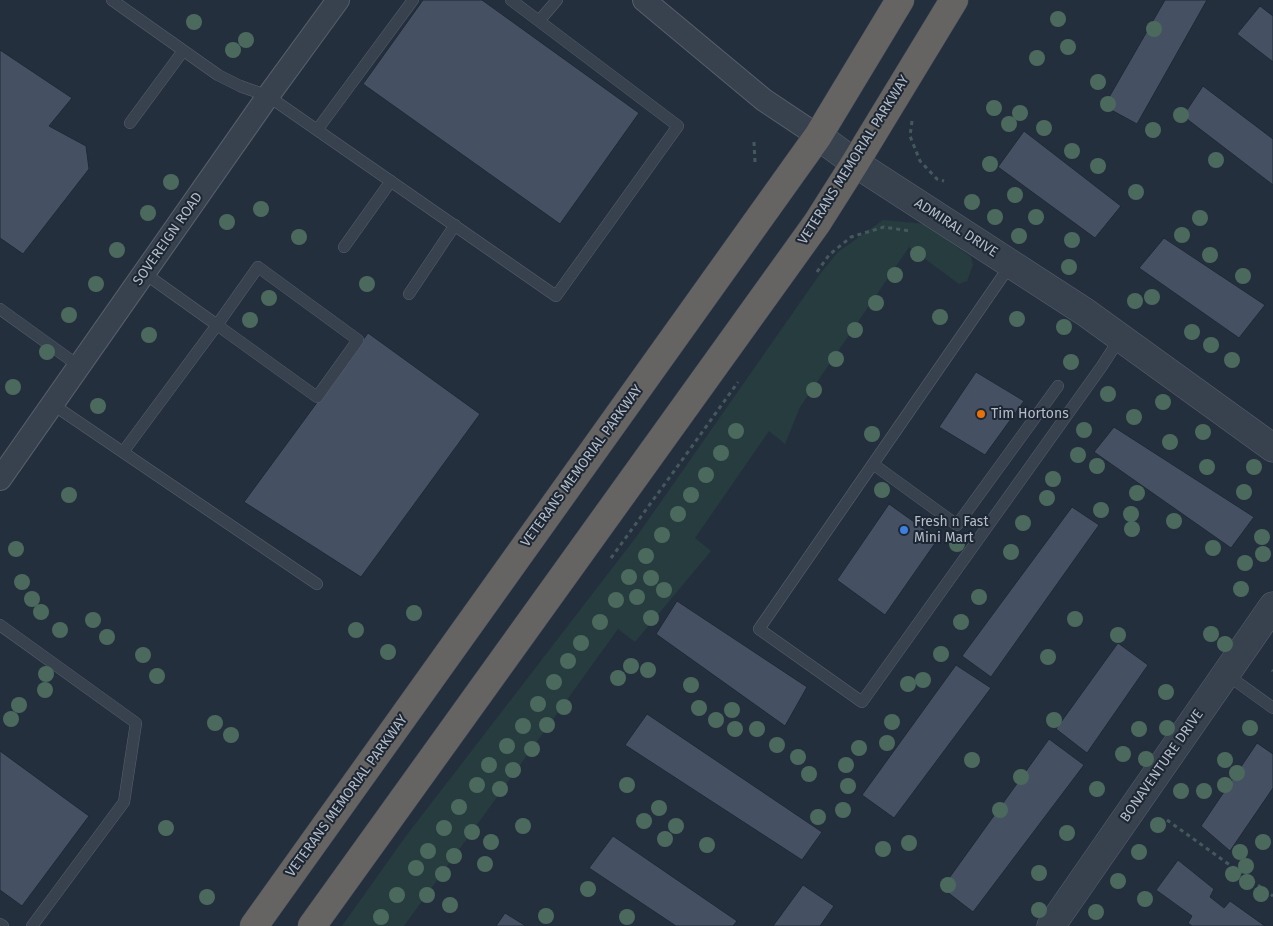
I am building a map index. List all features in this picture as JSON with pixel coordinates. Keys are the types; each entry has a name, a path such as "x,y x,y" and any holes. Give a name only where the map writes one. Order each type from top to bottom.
{"highway":[{"name":"VETERANS MEMORIAL PARKWAY","path":"254,926 818,136 900,0"},
{"name":"VETERANS MEMORIAL PARKWAY","path":"312,926 817,223 954,0"}],"street":[{"name":"SOVEREIGN ROAD","path":"0,479 268,96 338,0"},
{"name":"ADMIRAL DRIVE","path":"644,0 764,100 855,163 1085,312 1273,448"},
{"name":"BONAVENTURE DRIVE","path":"1051,926 1273,606"}],"lane":[{"path":"112,0 218,75 240,86 268,96 556,296 678,126 510,0"},
{"path":"317,130 413,0"},
{"path":"539,21 556,0"},
{"path":"130,123 184,51"},
{"path":"344,247 391,180"},
{"path":"409,294 455,225"},
{"path":"1011,264 759,629 862,702 1102,366 1120,338"},
{"path":"123,452 217,325 258,267 358,340 317,397 217,325 144,273"},
{"path":"0,309 79,366"},
{"path":"873,464 957,525 1058,386"},
{"path":"52,404 316,584"},
{"path":"0,625 136,723 124,802 32,926"},
{"path":"1226,674 1273,708"}],"path":[{"path":"912,121 910,136 920,161 937,179 944,181"},
{"path":"754,142 755,162"},
{"path":"851,237 884,227 915,231"},
{"path":"1167,820 1273,896"}],"green space":[{"path":"883,220 925,224 971,257 973,265 967,281 959,284 909,247 800,407 785,444 769,431 695,538 711,551 635,642 618,629 404,926 342,926 406,836 637,536 820,274 838,252"}],"building":[{"path":"423,0 482,0 639,113 560,224 363,84"},
{"path":"1165,0 1207,0 1137,124 1104,106"},
{"path":"1260,6 1273,16 1273,62 1237,34"},
{"path":"0,50 72,98 49,126 86,146 89,169 23,254 0,238"},
{"path":"1203,86 1273,139 1273,185 1183,116"},
{"path":"1024,131 1121,206 1095,238 998,167"},
{"path":"1164,238 1265,305 1239,338 1139,268"},
{"path":"368,333 480,414 361,577 244,502"},
{"name":"Tim Hortons","path":"976,372 1024,401 985,455 939,427"},
{"path":"1114,427 1254,517 1231,548 1094,452"},
{"path":"889,504 938,539 885,615 837,580"},
{"path":"1072,507 1099,525 991,677 962,656"},
{"path":"677,601 807,687 785,726 656,634"},
{"path":"1118,643 1148,665 1087,753 1056,729"},
{"path":"956,665 991,688 894,818 862,795"},
{"path":"647,714 822,832 802,860 625,745"},
{"path":"1049,739 1084,765 973,912 942,888"},
{"path":"1257,743 1273,754 1273,788 1230,851 1201,826"},
{"path":"0,751 89,816 22,906 0,890"},
{"path":"613,836 737,921 733,926 676,926 589,868"},
{"path":"1178,860 1214,889 1210,897 1224,908 1230,901 1265,926 1192,926 1188,923 1192,916 1156,890"},
{"path":"803,885 834,906 820,926 773,926"},
{"path":"505,913 526,926 496,926"}],"place":[{"name":"Tim Hortons","path":"981,414"},
{"name":"Fresh n Fast Mini Mart","path":"904,530"}]}
